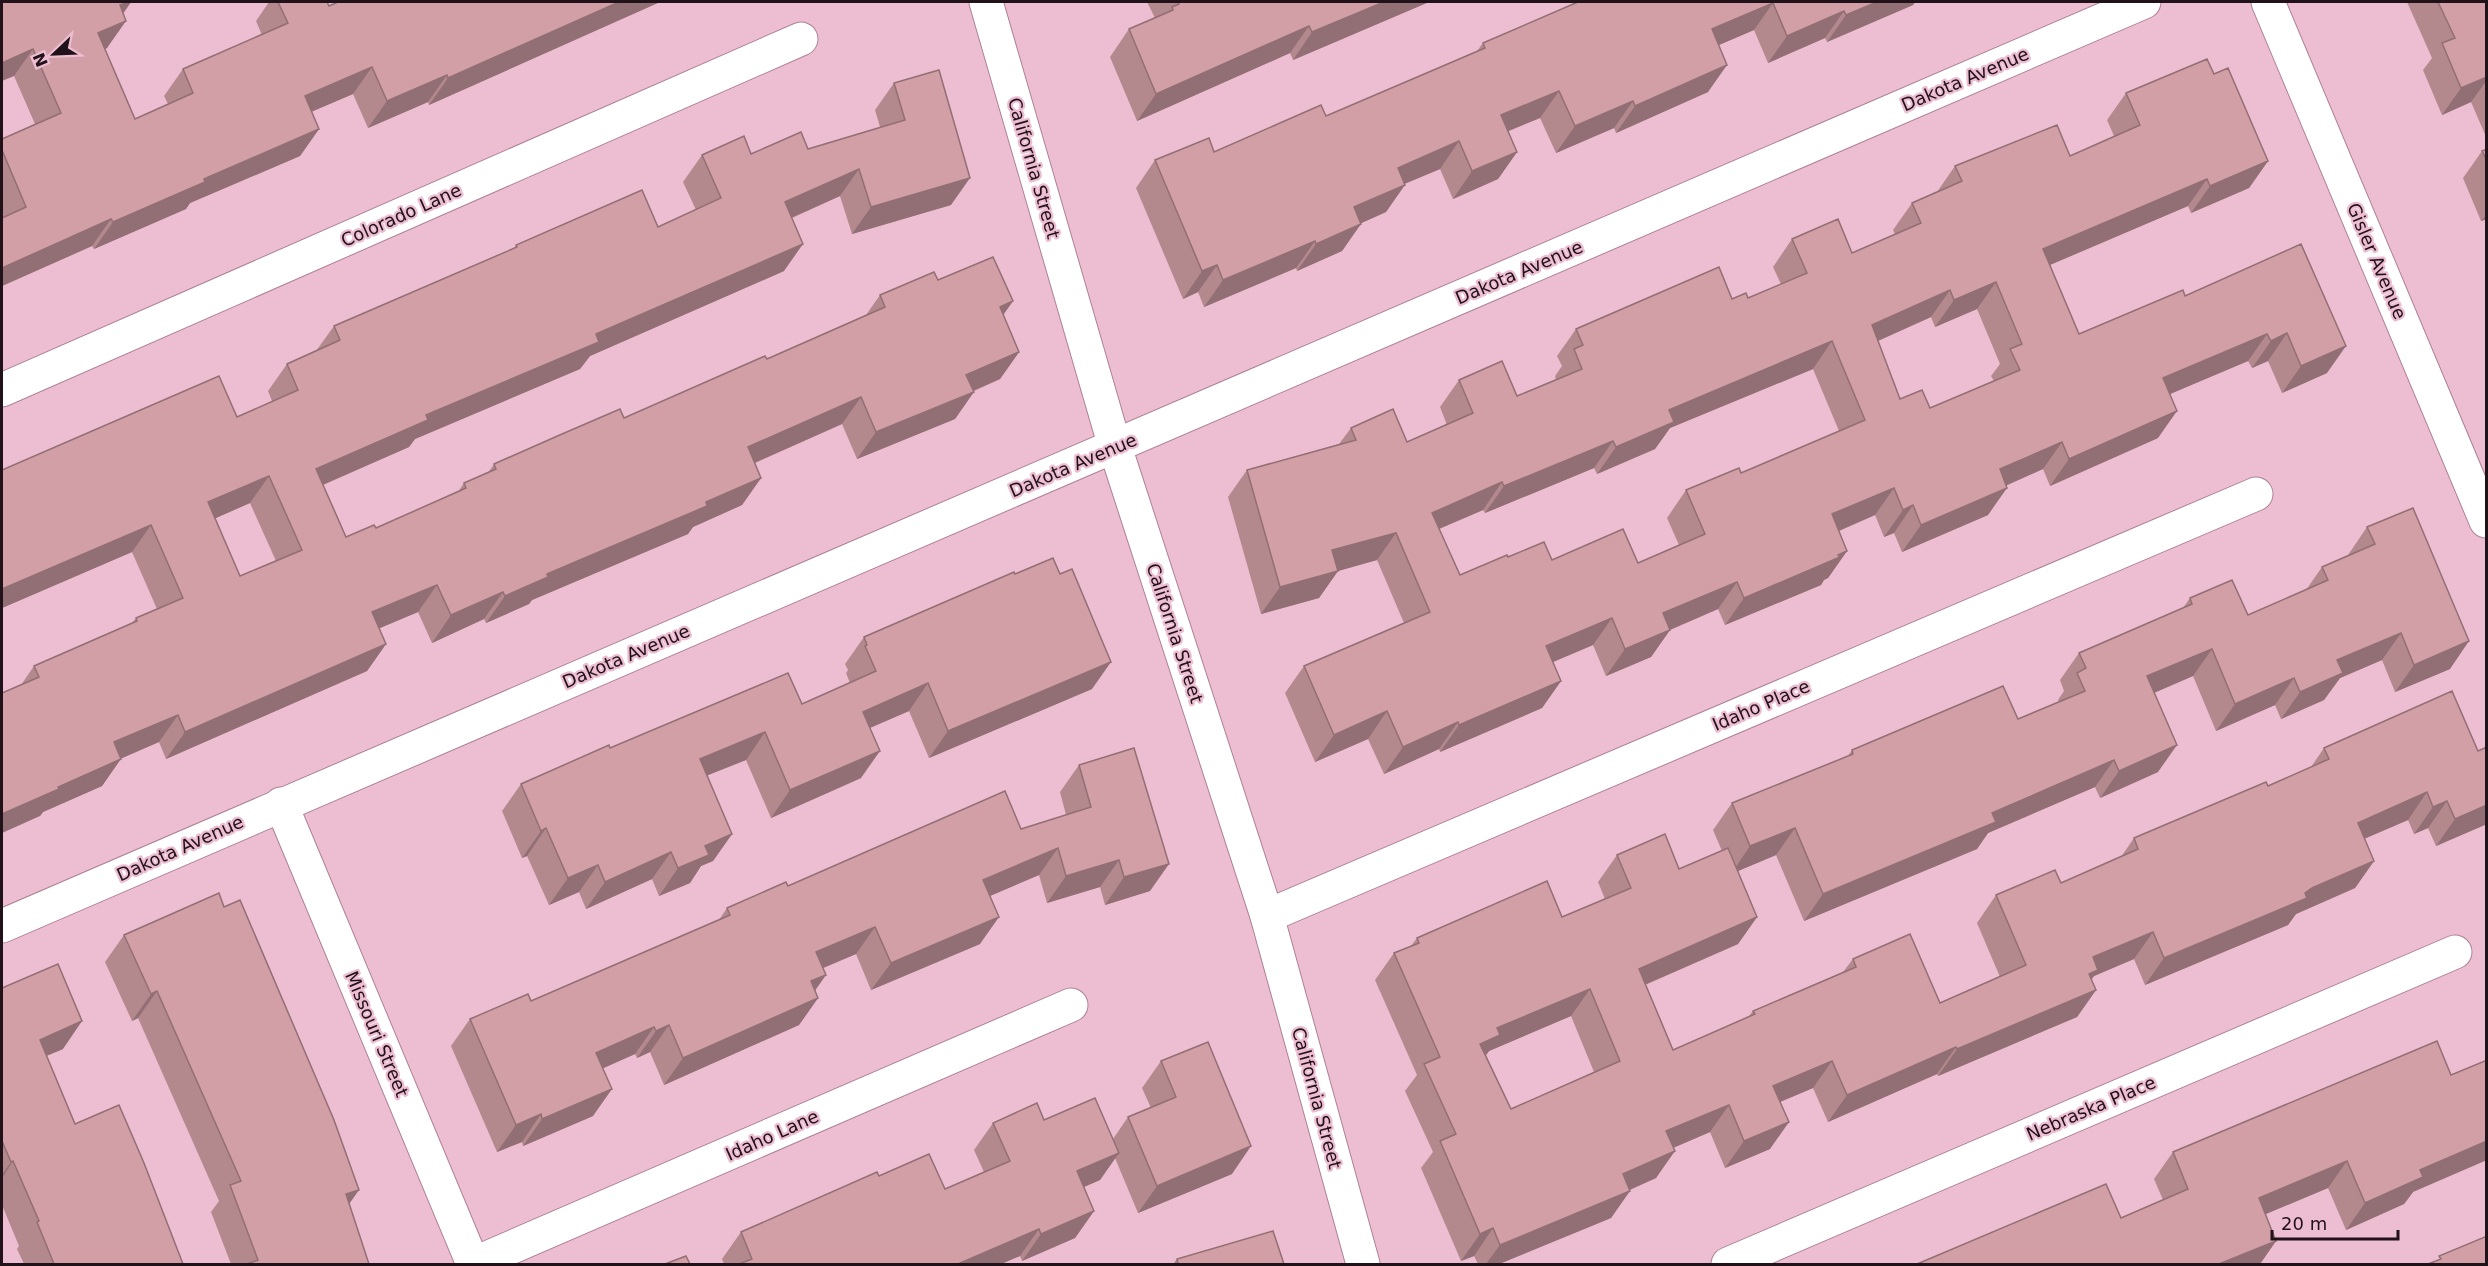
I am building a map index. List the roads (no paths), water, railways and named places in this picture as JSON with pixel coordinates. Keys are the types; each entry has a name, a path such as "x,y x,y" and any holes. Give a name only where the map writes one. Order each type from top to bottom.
{"street":[{"name":"California Street","path":"986,2 1115,447 1267,916 1363,1264"},
{"name":"Dakota Avenue","path":"2,926 2144,2"},
{"name":"Gisler Avenue","path":"2268,2 2487,521"},
{"name":"Colorado Lane","path":"2,390 801,39"},
{"name":"Idaho Place","path":"1267,916 2256,494"},
{"name":"Missouri Street","path":"281,804 473,1264"},
{"name":"Nebraska Place","path":"1728,1264 2455,952"},
{"name":"Idaho Lane","path":"473,1264 1071,1005"}]}
